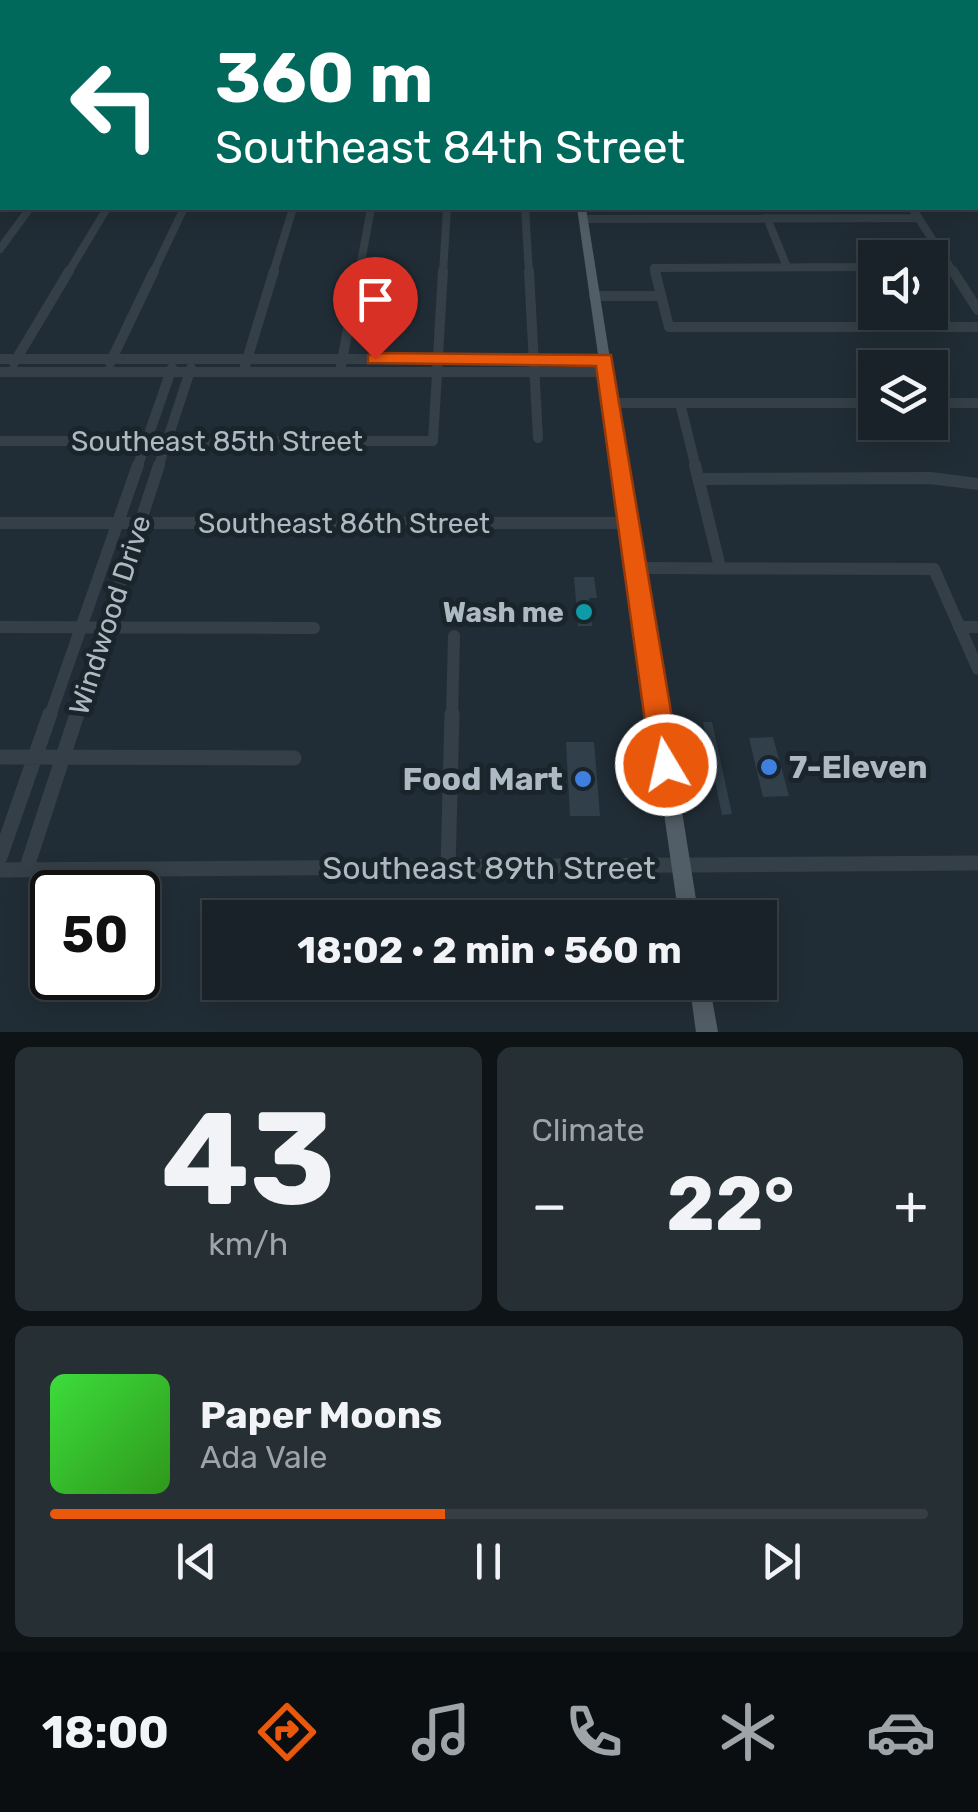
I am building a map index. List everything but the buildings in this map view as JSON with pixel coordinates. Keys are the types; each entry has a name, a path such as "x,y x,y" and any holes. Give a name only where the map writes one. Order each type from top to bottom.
{"main road":[{"path":"582,213 686,900"},
{"path":"702,1000 706,1032"}],"street":[{"path":"0,249 29,210"},
{"path":"4,372 16,359 106,210"},
{"path":"106,372 183,210"},
{"path":"243,371 292,210"},
{"path":"340,372 371,210"},
{"path":"437,372 447,210"},
{"path":"524,210 538,438"},
{"path":"640,210 642,218"},
{"path":"727,210 729,218"},
{"path":"817,210 821,218"},
{"path":"913,210 978,310"},
{"path":"582,213 642,218 919,218"},
{"path":"766,218 787,267"},
{"path":"858,268 654,268 669,327 978,327"},
{"path":"594,296 659,296"},
{"path":"0,359 112,359 173,366"},
{"path":"192,366 246,359 534,360 605,366"},
{"path":"4,372 106,372 173,366 243,371 534,372 605,366"},
{"name":"Windwood Drive","path":"0,856 173,366"},
{"name":"Windwood Drive","path":"26,870 192,366"},
{"name":"Southeast 85th Street","path":"0,441 433,440 437,372"},
{"path":"680,403 720,567"},
{"path":"610,404 858,403"},
{"path":"948,403 978,403"},
{"path":"700,479 930,478 978,484"},
{"name":"Southeast 86th Street","path":"0,524 628,523"},
{"path":"635,568 934,569 978,669"},
{"path":"0,627 314,628"},
{"path":"959,627 978,627"},
{"path":"448,868 454,636"},
{"path":"0,757 294,758"},
{"name":"Southeast 89th Street","path":"0,870 978,863"}],"place":[{"name":"Wash me","path":"584,612"},
{"name":"7-Eleven","path":"769,767"},
{"name":"Food Mart","path":"583,779"}],"route":[{"path":"375,359 604,360 666,765"}]}
